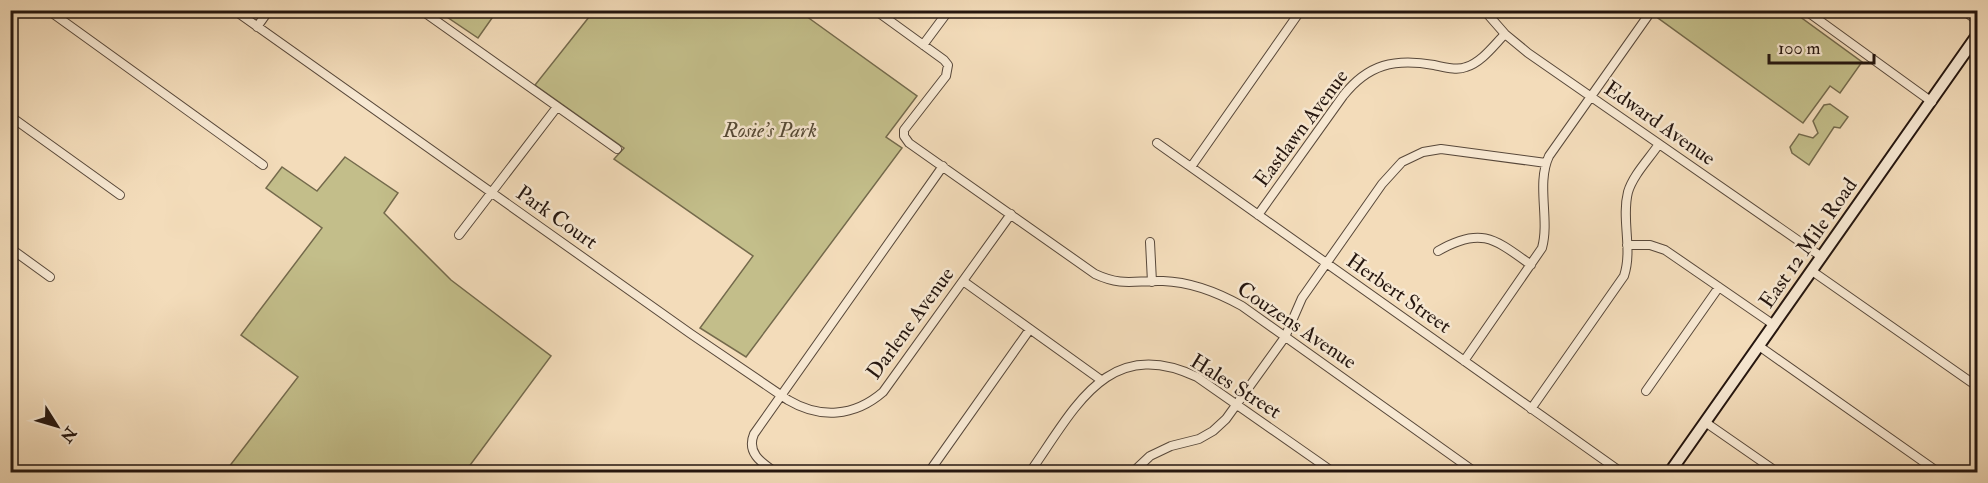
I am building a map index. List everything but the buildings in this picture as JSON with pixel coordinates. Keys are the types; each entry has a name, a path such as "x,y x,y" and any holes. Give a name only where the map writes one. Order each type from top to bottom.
{"main road":[{"name":"East 12 Mile Road","path":"1670,472 1932,102 1977,34"}],"street":[{"path":"48,10 263,165"},
{"name":"Park Court","path":"234,10 691,334 781,395"},
{"path":"257,27 269,10"},
{"path":"421,10 617,149"},
{"path":"875,10 923,45 949,10"},
{"path":"1191,167 1301,10"},
{"name":"Edward Avenue","path":"1484,10 1505,34 1528,53 1821,257"},
{"path":"1805,10 1932,102"},
{"path":"1963,10 1977,21"},
{"path":"1464,361 1539,254 1544,239 1544,170 1546,163 1650,11"},
{"name":"Eastlawn Avenue","path":"1258,215 1342,96 1359,78 1374,69 1397,62 1410,61 1454,68 1467,67 1481,58 1505,34"},
{"name":"Couzens Avenue","path":"923,45 944,60 948,69 946,76 907,126 904,136 909,143 1095,274 1126,284 1152,282 1186,284 1215,292 1242,306 1475,472"},
{"path":"459,235 557,107"},
{"path":"10,116 120,195"},
{"name":"Herbert Street","path":"1157,143 1620,472"},
{"path":"1531,409 1621,282 1625,271 1628,193 1633,181 1659,144"},
{"path":"1133,472 1150,456 1199,439 1213,431 1226,419 1285,337 1302,298 1389,175 1402,162 1416,154 1449,149 1546,163"},
{"path":"775,472 753,452 751,440 756,430 943,166"},
{"name":"Darlene Avenue","path":"781,395 799,406 823,413 852,411 868,403 890,384 1011,214"},
{"path":"1438,251 1457,240 1481,238 1498,242 1531,265"},
{"path":"1150,242 1152,282"},
{"path":"1627,244 1650,245 1665,250 1774,326"},
{"path":"10,248 50,276"},
{"path":"1812,271 1977,387"},
{"path":"963,282 1101,380 1077,406 1030,472"},
{"path":"1646,391 1719,287"},
{"path":"929,472 1030,329"},
{"path":"1759,346 1938,472"},
{"name":"Hales Street","path":"1101,380 1131,366 1165,365 1197,377 1334,472"},
{"path":"1705,422 1777,472"}],"green space":[{"path":"497,10 478,38 438,11"},
{"name":"Rosie's Park","path":"592,11 799,11 917,96 886,137 902,148 746,357 700,328 753,256 614,159 624,148 535,85"},
{"path":"1664,11 1792,11 1862,62 1840,93 1830,86 1803,123 1658,18"},
{"path":"1830,104 1848,117 1840,128 1834,127 1809,165 1792,153 1790,147 1799,134 1813,138 1818,133 1813,121 1824,105"},
{"path":"345,157 398,193 384,213 451,280 551,356 465,472 225,472 298,377 241,335 322,228 266,188 282,167 317,191"}]}
